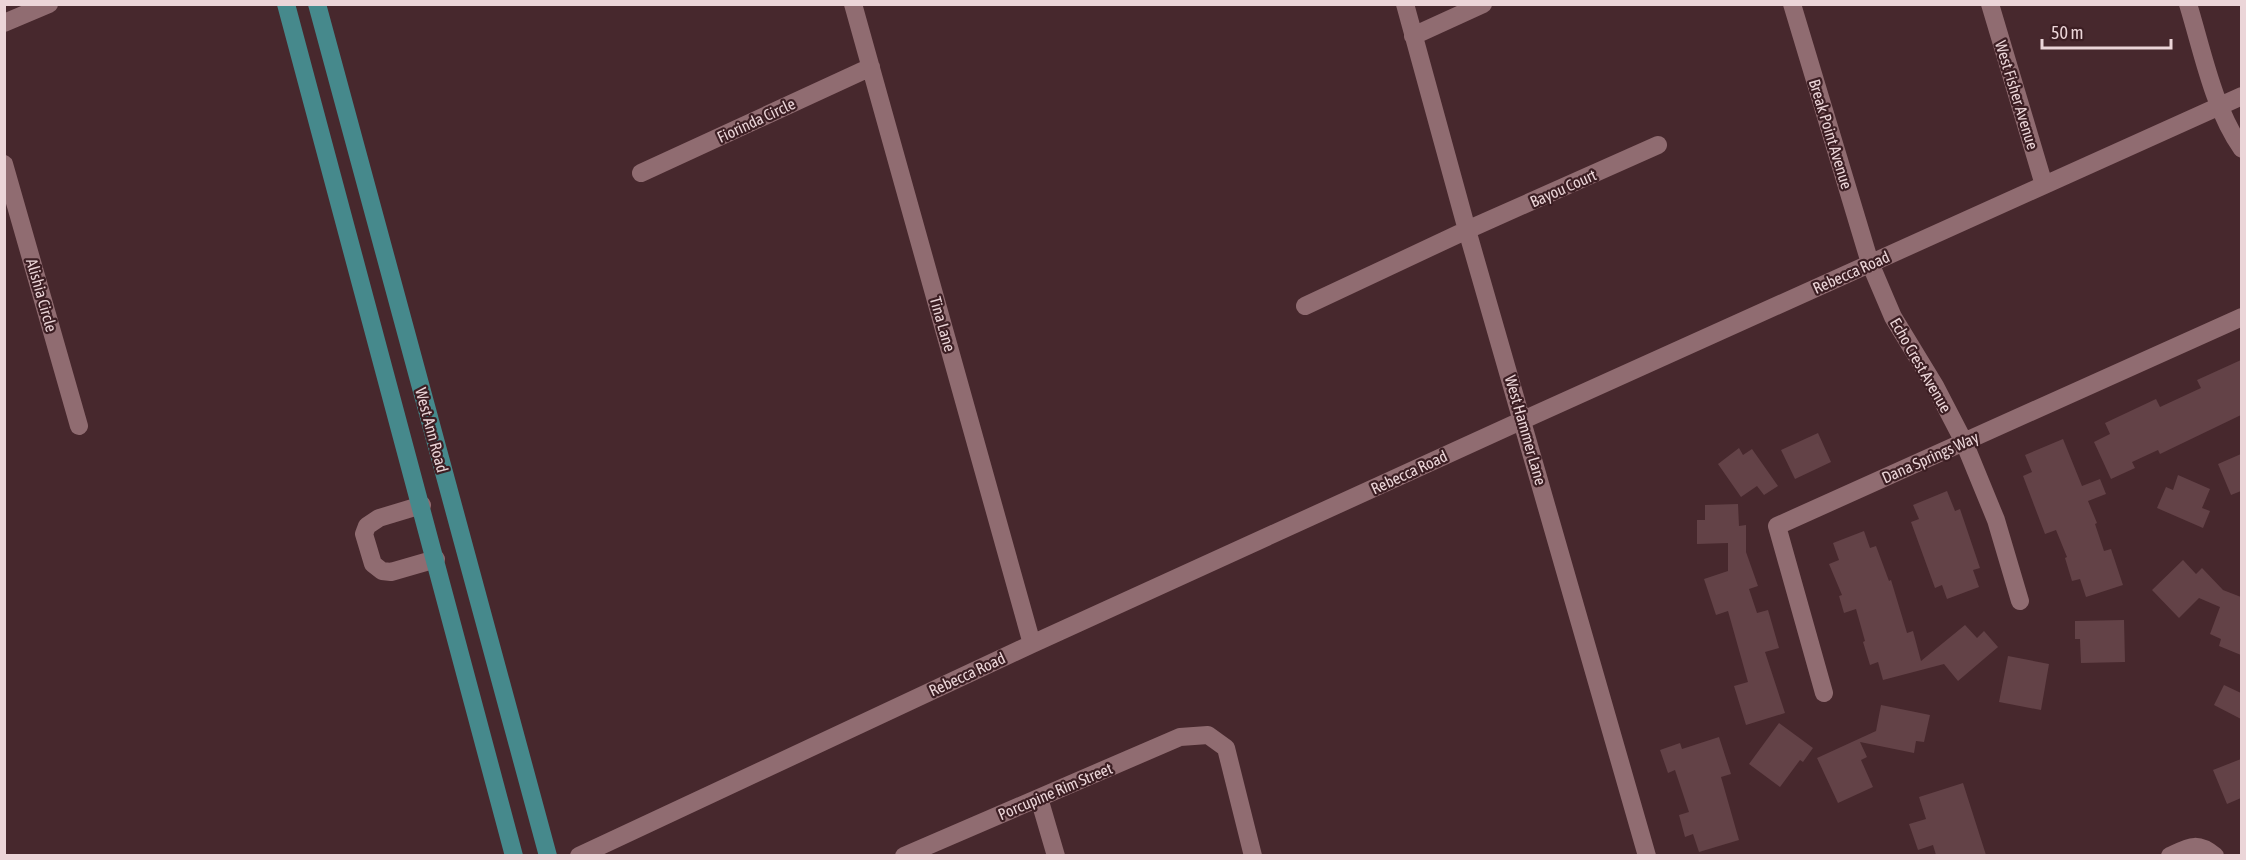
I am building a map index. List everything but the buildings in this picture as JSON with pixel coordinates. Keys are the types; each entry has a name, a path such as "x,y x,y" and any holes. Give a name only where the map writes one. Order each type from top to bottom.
{"main road":[{"name":"West Ann Road","path":"286,4 514,855"},
{"name":"West Ann Road","path":"316,4 548,855"},
{"path":"397,414 426,403"}],"street":[{"path":"4,23 49,4"},
{"name":"Tina Lane","path":"853,4 1032,644"},
{"name":"West Hammer Lane","path":"1405,4 1467,230 1647,855"},
{"path":"1413,36 1483,4"},
{"name":"Break Point Avenue","path":"1792,4 1870,263"},
{"name":"West Fisher Avenue","path":"1990,4 2044,185"},
{"path":"2188,4 2227,129 2241,149"},
{"name":"Fiorinda Circle","path":"641,173 871,67"},
{"name":"Rebecca Road","path":"579,855 1032,644 2241,96"},
{"name":"Bayou Court","path":"1305,306 1467,230 1658,145"},
{"name":"Alishia Circle","path":"4,164 79,426"},
{"name":"Echo Crest Avenue","path":"1870,263 1893,317 1935,386 1964,442 1996,520 2020,601"},
{"name":"Dana Springs Way","path":"1824,693 1777,526 2241,317"},
{"path":"422,505 379,519 367,526 364,534 373,564 382,571 392,572 436,559"},
{"name":"Porcupine Rim Street","path":"904,855 1180,737 1208,735 1226,748 1253,855"},
{"path":"1039,798 1056,855"},
{"path":"2170,855 2196,845 2215,855"}]}
